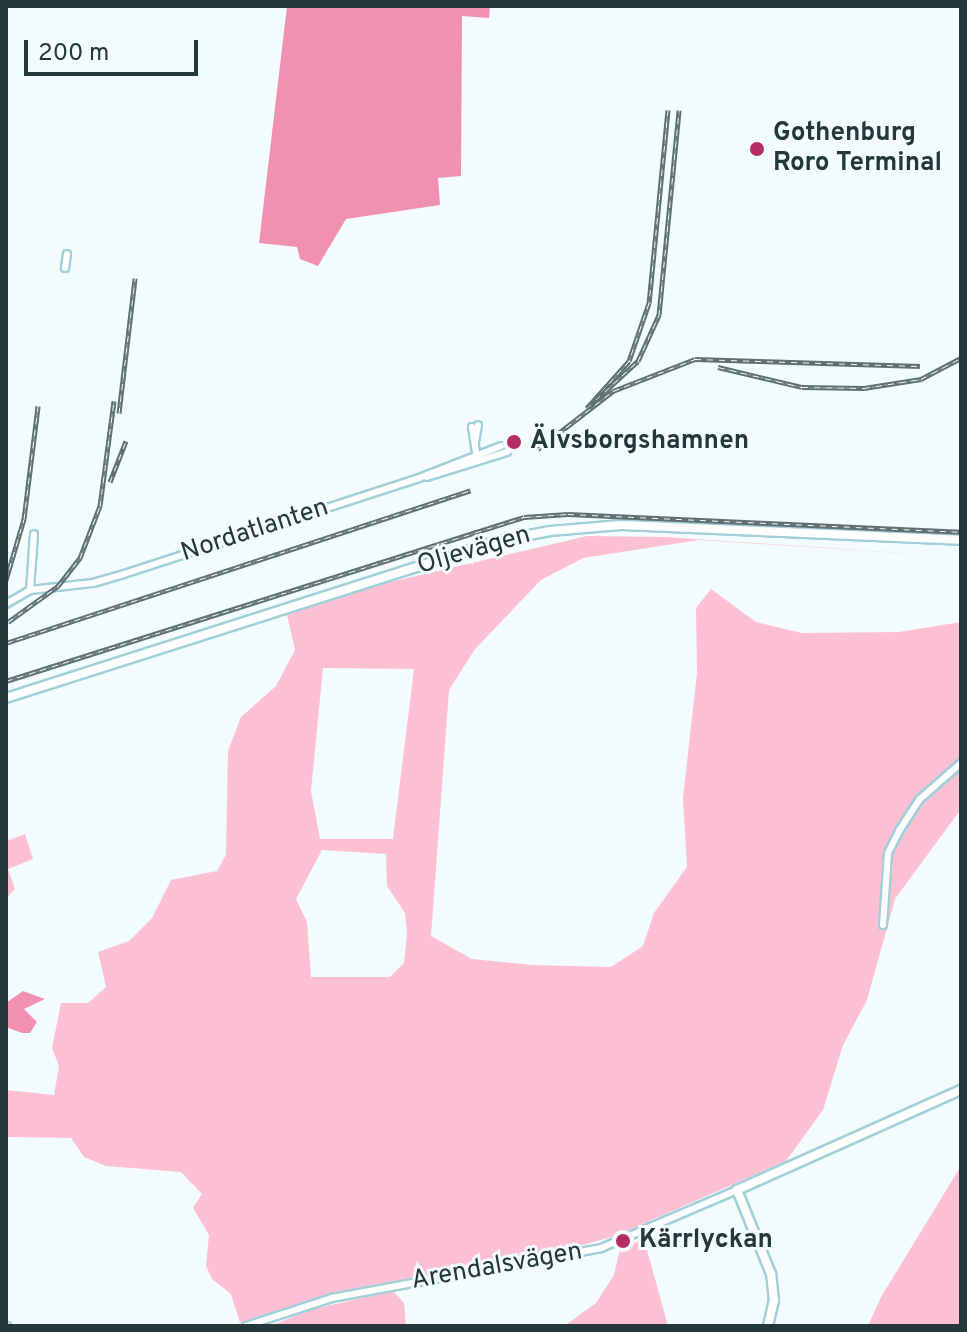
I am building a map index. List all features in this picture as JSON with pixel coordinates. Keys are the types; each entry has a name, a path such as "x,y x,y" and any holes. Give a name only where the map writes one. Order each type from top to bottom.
{"street":[{"path":"65,268 67,254"},
{"path":"475,426 477,459"},
{"name":"Nordatlanten","path":"6,604 30,590 93,583 504,449"},
{"name":"Oljevägen","path":"6,698 498,541 550,531 621,525 961,540"},
{"path":"30,590 34,534"},
{"path":"883,925 888,853 920,799 961,763"},
{"name":"Arendalsvägen","path":"246,1326 332,1298 601,1248 961,1090"},
{"path":"737,1190 771,1274 774,1301 768,1326"}],"shaded area":[{"path":"287,6 490,6 489,18 462,16 461,176 438,178 440,205 346,219 318,266 300,259 297,247 259,243"},
{"path":"587,536 666,537 961,557 699,540 583,558 541,580 475,649 449,690 431,936 472,959 532,965 611,967 643,946 654,913 687,867 683,798 697,673 696,608 711,589 756,622 802,633 899,632 961,622 961,809 895,899 867,1000 843,1045 823,1110 786,1161 615,1236 554,1253 321,1296 240,1323 231,1294 212,1279 206,1266 209,1235 193,1208 202,1194 181,1172 106,1166 84,1157 71,1138 6,1137 6,1090 54,1095 59,1066 52,1048 61,1003 88,1003 106,987 98,952 129,941 152,918 171,880 217,871 226,855 228,751 241,717 276,686 295,650 287,615 382,584","holes":["323,668 414,669 393,839 320,839 311,791","322,850 386,854 387,886 405,913 407,934 404,963 390,977 311,977 307,922 296,899"]},
{"path":"25,834 33,859 8,869 15,889 6,899 6,841"},
{"path":"23,991 45,999 24,1009 37,1022 30,1033 6,1027 6,1003"},
{"path":"961,1166 961,1326 868,1326 881,1297"},
{"path":"644,1239 668,1326 564,1326 596,1303 614,1275 620,1249"},
{"path":"393,1291 404,1303 406,1326 271,1326 309,1310"}],"railway":[{"path":"668,110 649,303 629,361 587,408 638,361 659,315 679,110"},
{"path":"119,413 135,278"},
{"path":"718,367 802,387 864,388 921,379 961,358"},
{"path":"538,449 613,391 695,359 920,366"},
{"path":"8,622 58,586 80,558 100,506 114,401"},
{"path":"6,580 24,519 38,406"},
{"path":"110,482 126,441"},
{"path":"6,643 470,490"},
{"path":"6,681 524,517 568,514 961,532"}],"place":[{"name":"Gothenburg Roro Terminal","path":"757,149"},
{"name":"Älvsborgshamnen","path":"514,442"},
{"name":"Kärrlyckan","path":"623,1241"}]}
